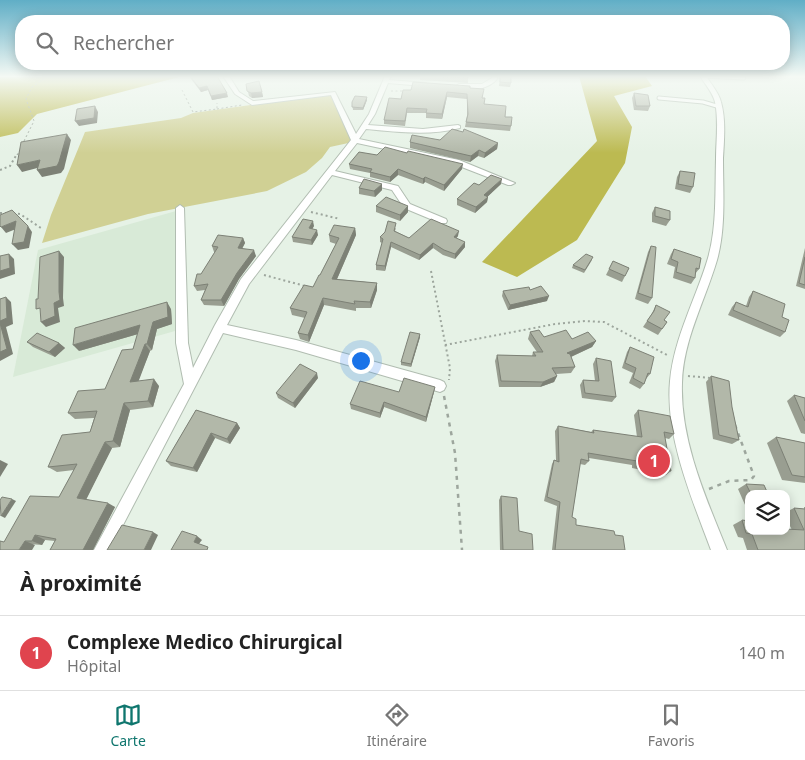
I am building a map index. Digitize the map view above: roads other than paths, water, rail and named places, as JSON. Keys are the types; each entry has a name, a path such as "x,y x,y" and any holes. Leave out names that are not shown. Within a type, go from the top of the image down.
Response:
{"street":[{"path":"250,102 263,102"},
{"path":"337,102 355,140"},
{"path":"102,550 219,328 252,272 355,140 364,127 376,102"},
{"path":"718,102 721,123 717,228 714,254 697,298 678,361 676,401 680,428 698,493 719,550"},
{"path":"364,127 413,131 447,130 458,127"},
{"path":"355,140 456,162 511,184"},
{"path":"330,172 395,188 407,206 443,221"},
{"path":"180,208 182,343 190,383"},
{"path":"219,328 305,347 445,384"}],"lane":[{"path":"700,102 720,107"}],"place":[{"name":"Complexe Medico Chirurgical","path":"654,461"}]}
